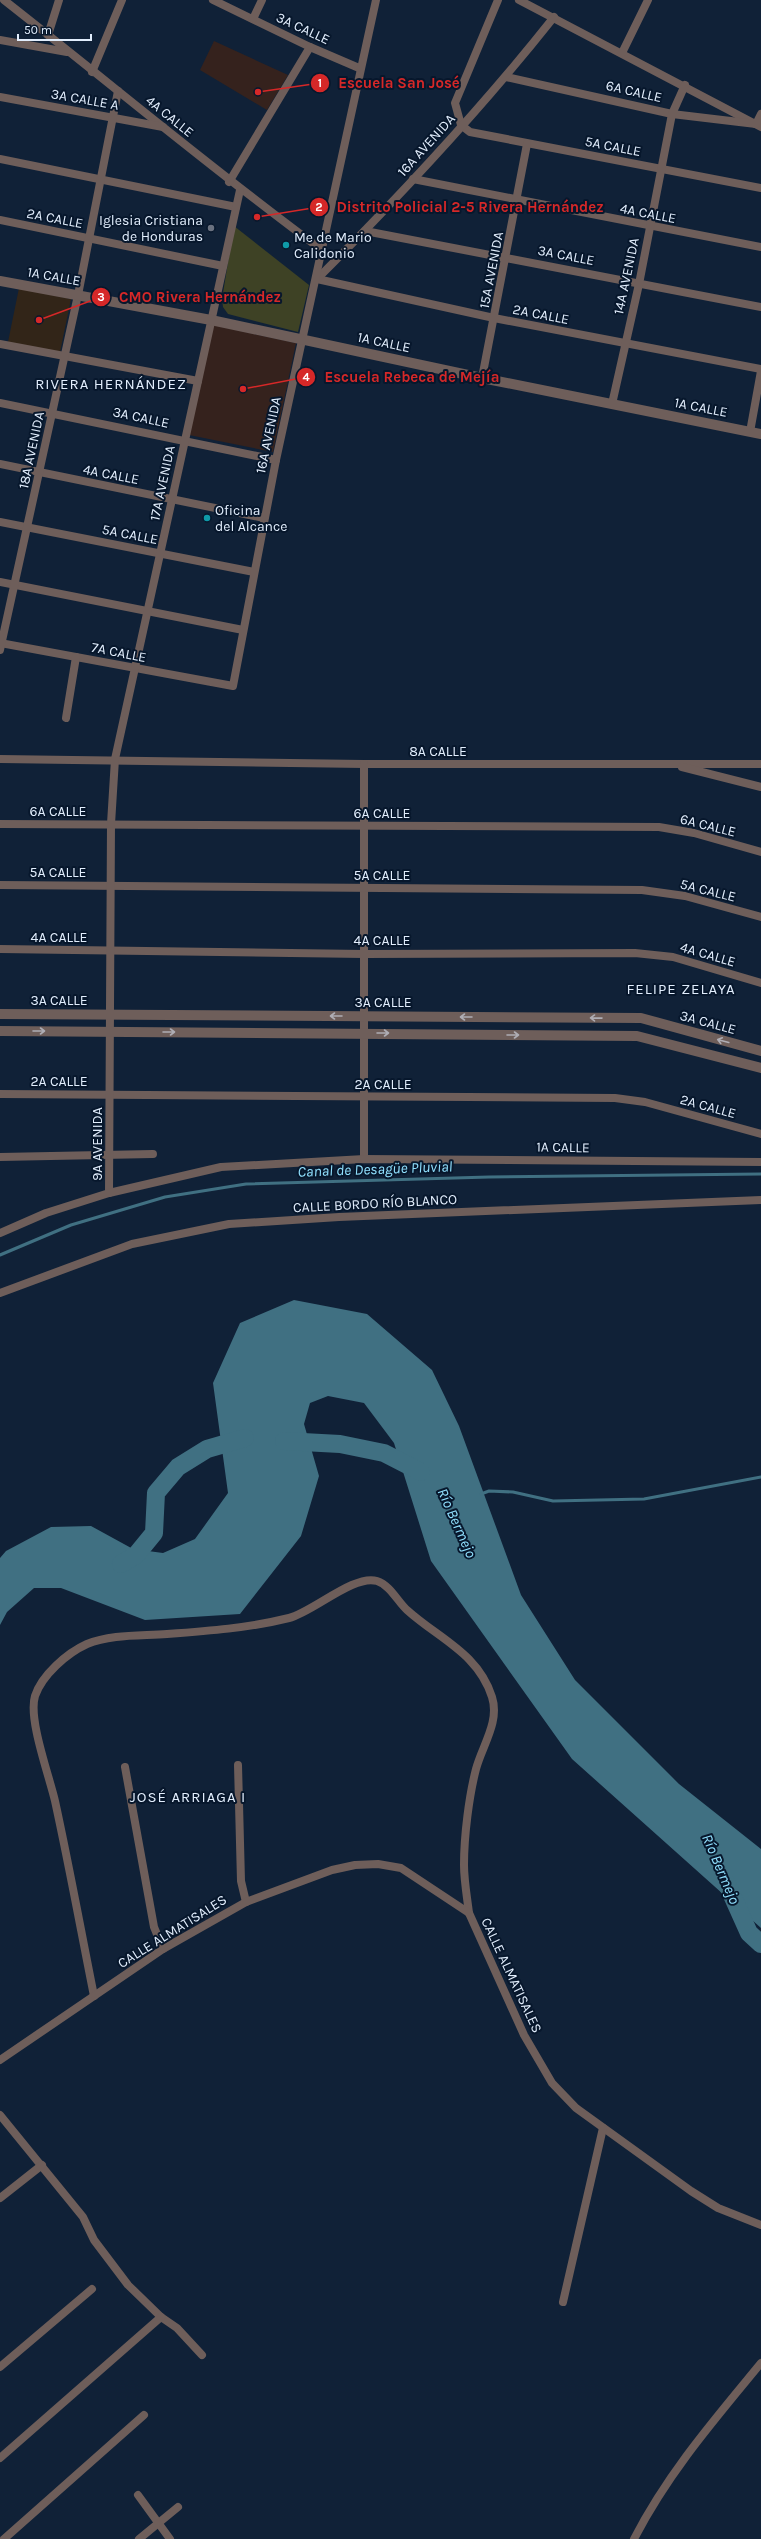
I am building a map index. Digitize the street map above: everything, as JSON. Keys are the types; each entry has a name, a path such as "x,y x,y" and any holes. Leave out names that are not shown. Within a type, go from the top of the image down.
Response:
{"street":[{"path":"0,8 3,0"},
{"name":"4A CALLE","path":"3,0 92,72 166,127 229,182 322,250"},
{"path":"48,35 59,0"},
{"path":"92,72 122,0"},
{"name":"3A CALLE","path":"213,0 310,48 359,68"},
{"path":"253,19 262,0"},
{"path":"317,279 359,68 376,0"},
{"path":"461,125 455,103 498,0"},
{"path":"519,0 759,125 761,114"},
{"path":"622,53 648,0"},
{"name":"16A AVENIDA","path":"233,686 264,518 302,339 317,279 365,231 506,77 554,17"},
{"path":"0,40 68,52"},
{"path":"229,182 310,48"},
{"name":"6A CALLE","path":"506,77 672,114 759,125"},
{"name":"14A AVENIDA","path":"612,404 639,284 672,114 684,85"},
{"name":"18A AVENIDA","path":"0,645 78,295 118,91"},
{"name":"3A CALLE A","path":"0,97 166,127"},
{"name":"5A CALLE","path":"461,125 470,132 527,144 761,188"},
{"name":"15A AVENIDA","path":"482,378 518,200 527,144"},
{"path":"0,159 236,207"},
{"name":"4A CALLE","path":"413,179 650,227 761,247"},
{"name":"17A AVENIDA","path":"115,759 240,190"},
{"name":"2A CALLE","path":"0,220 223,266"},
{"name":"3A CALLE","path":"365,231 761,307"},
{"name":"2A CALLE","path":"317,279 494,318 761,370"},
{"name":"1A CALLE","path":"0,281 211,320 482,378 761,434"},
{"path":"0,344 198,381"},
{"path":"750,432 761,370"},
{"name":"3A CALLE","path":"0,403 276,460"},
{"name":"4A CALLE","path":"0,464 264,518"},
{"name":"5A CALLE","path":"0,522 254,572"},
{"path":"0,582 148,610 243,630"},
{"name":"7A CALLE","path":"0,645 76,657 233,686"},
{"path":"66,718 76,657"},
{"name":"8A CALLE","path":"0,759 115,759 364,764 761,764"},
{"name":"9A AVENIDA","path":"109,1193 110,886 111,824 115,759"},
{"path":"364,764 364,1159"},
{"path":"671,764 761,787"},
{"name":"6A CALLE","path":"0,824 659,827 694,833 761,852"},
{"name":"5A CALLE","path":"0,885 642,890 685,896 761,917"},
{"name":"4A CALLE","path":"0,949 364,954 635,953 673,957 761,983"},
{"name":"3A CALLE","path":"0,1014 641,1018 761,1051"},
{"path":"0,1031 637,1036 761,1068"},
{"name":"2A CALLE","path":"0,1094 615,1098 645,1102 761,1134"},
{"path":"0,1157 110,1153 153,1154"},
{"name":"1A CALLE","path":"0,1233 46,1213 109,1193 222,1167 364,1159 761,1162"},
{"name":"CALLE BORDO RÍO BLANCO","path":"0,1293 132,1244 229,1224 339,1217 761,1200"},
{"path":"94,1996 55,1800 35,1724 34,1699 41,1681 68,1656 87,1644 113,1639 220,1630 270,1623 299,1615 357,1583 369,1580 378,1581 386,1587 415,1617 452,1642 480,1671 494,1699 492,1730 476,1768 469,1814 464,1865 469,1913"},
{"path":"238,1765 241,1881 246,1902"},
{"path":"125,1767 154,1927 163,1949"},
{"name":"CALLE ALMATISALES","path":"0,2060 163,1949 246,1902 332,1870 355,1865 378,1864 401,1868 469,1913 524,2035 552,2083 576,2108 718,2208 761,2225"},
{"path":"0,2115 83,2217 94,2240 128,2285 161,2317 177,2328 202,2355"},
{"path":"563,2302 603,2128"},
{"path":"0,2198 42,2165"},
{"path":"0,2367 92,2290"},
{"path":"0,2458 161,2317"},
{"path":"634,2539 654,2500 687,2454 761,2363"},
{"path":"4,2539 144,2415"},
{"path":"138,2495 170,2539"},
{"path":"139,2539 178,2507"}],"shaded area":[{"path":"214,41 288,75 267,110 200,70"},
{"path":"19,288 71,299 60,352 8,342"},
{"path":"213,325 296,343 273,452 189,435"}],"green space":[{"path":"234,226 309,285 298,332 228,314 223,307 222,299"}],"water":[{"path":"294,1300 367,1314 432,1370 459,1426 521,1595 575,1680 679,1784 761,1849 761,1928 572,1759 431,1561 394,1443 364,1403 328,1396 310,1403 304,1424 319,1476 301,1536 240,1614 145,1620 61,1588 34,1588 7,1612 0,1625 0,1558 6,1551 51,1527 91,1526 133,1549 163,1553 195,1539 228,1493 213,1383 240,1323"}],"waterway":[{"name":"Canal de Desagüe Pluvial","path":"0,1255 71,1225 165,1197 246,1184 489,1177 761,1174"},
{"name":"Río Bermejo","path":"121,1564 136,1555 154,1533 156,1493 178,1467 207,1449 245,1438"},
{"name":"Río Bermejo","path":"284,1441 340,1444 384,1453 421,1472"},
{"path":"481,1494 489,1491 513,1492 553,1501 644,1499 761,1477"},
{"name":"Río Bermejo","path":"727,1884 749,1933 761,1944"}],"place":[{"name":"Escuela San José","path":"258,92"},
{"name":"Distrito Policial 2-5 Rivera Hernández","path":"257,217"},
{"name":"Iglesia Cristiana de Honduras","path":"211,228"},
{"name":"Me de Mario Calidonio","path":"286,245"},
{"name":"CMO Rivera Hernández","path":"39,320"},
{"name":"Escuela Rebeca de Mejía","path":"243,389"},
{"name":"Oficina del Alcance","path":"207,518"}],"district":[{"name":"RIVERA HERNÁNDEZ","path":"111,384"},
{"name":"FELIPE ZELAYA","path":"681,989"},
{"name":"JOSÉ ARRIAGA I","path":"188,1797"}]}
